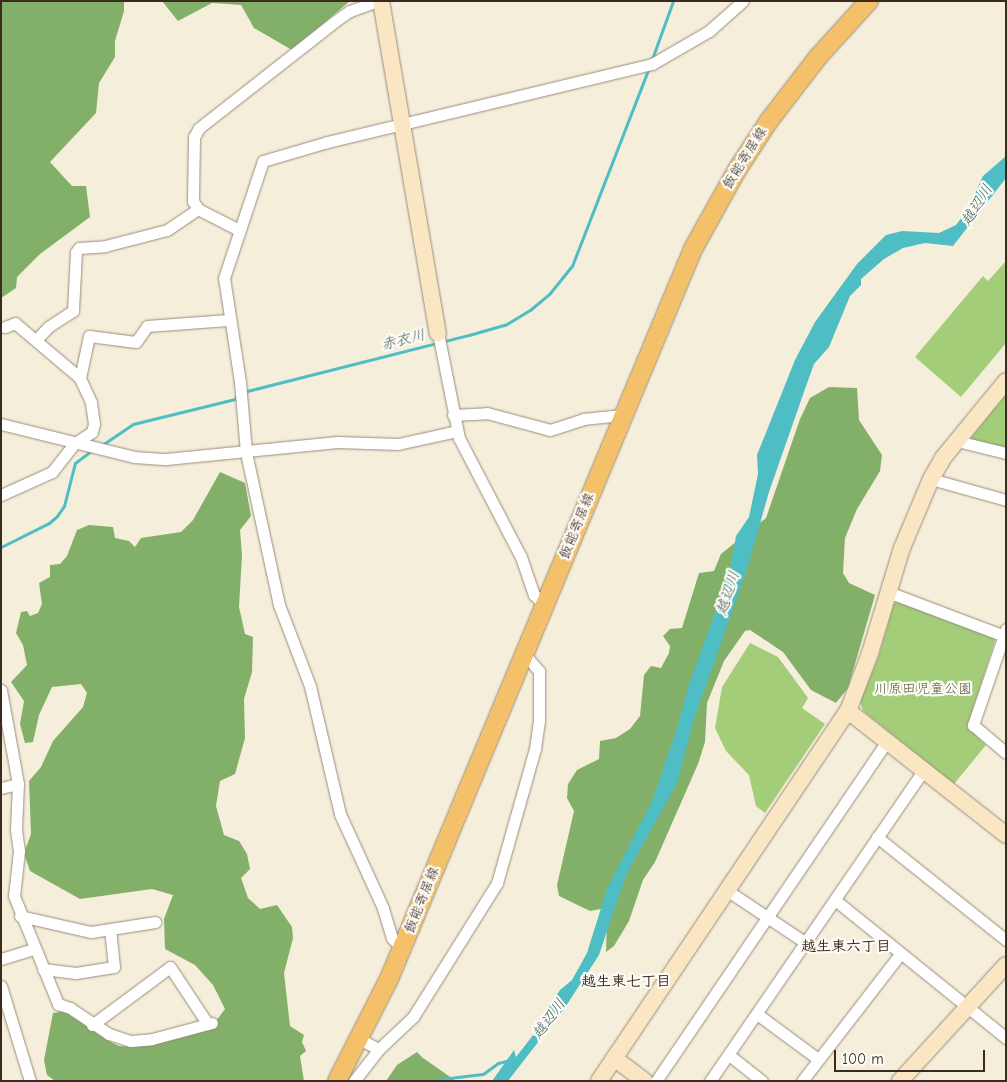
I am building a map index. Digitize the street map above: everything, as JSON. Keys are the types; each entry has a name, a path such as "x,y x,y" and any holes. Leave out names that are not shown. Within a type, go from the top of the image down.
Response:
{"main road":[{"name":"飯能寄居線","path":"337,1081 361,1040 402,948 684,268 737,170 803,76 869,1"}],"street":[{"path":"239,230 198,209 193,201 194,137 199,128 334,22 350,11 377,1"},
{"path":"380,1 457,431 520,558 534,595 544,604"},
{"path":"402,948 392,938 384,908 340,814 310,686 280,605 246,452 240,382 228,320 224,278 263,161 267,158 402,124 652,64 709,31 743,1"},
{"path":"37,339 48,327 73,311 76,252 79,248 106,246 166,230 198,209"},
{"path":"80,378 89,336 136,342 147,326 228,320"},
{"path":"1,495 52,472 75,443 92,432 94,424 91,402 80,378 37,339 15,323 5,327"},
{"path":"599,1081 848,710 870,653 888,592 916,512 931,480 957,441 1006,381"},
{"path":"453,414 487,412 550,430 584,419 622,415"},
{"path":"1,424 134,457 166,459 337,442 398,444 457,431"},
{"path":"957,441 1006,453"},
{"path":"931,480 1006,500"},
{"path":"888,592 1004,632 973,725 1006,753"},
{"path":"354,1081 379,1049 412,1017 497,883 536,748 541,696 539,671 524,654"},
{"path":"2,697 18,784 16,830 19,851 14,896 20,916 58,1004 70,1008 92,1025 131,1040 152,1038 210,1023 170,968 92,1025"},
{"path":"848,710 1006,835"},
{"path":"614,1058 645,1080 768,917 888,742"},
{"path":"710,1081 924,770"},
{"path":"1,788 18,784"},
{"path":"877,837 1006,940"},
{"path":"728,891 806,943"},
{"path":"835,900 1006,1038"},
{"path":"20,916 91,932 156,922"},
{"path":"43,969 76,973 114,966 110,930"},
{"path":"1,960 34,948"},
{"path":"802,1081 900,954"},
{"path":"908,1078 967,1007 1006,965"},
{"path":"1,986 4,1006 30,1081"},
{"path":"757,1014 818,1059"},
{"path":"361,1040 379,1049"},
{"path":"729,1055 762,1081"}],"green space":[{"path":"1,1 124,1 124,11 115,41 115,57 99,83 96,113 50,162 72,186 86,186 90,217 40,254 17,277 16,288 1,298"},
{"path":"162,1 350,1 292,50 254,28 241,5 212,3 178,21"},
{"path":"1006,261 1006,343 961,397 915,357 983,276 988,281"},
{"path":"829,387 857,388 859,420 882,455 880,471 857,509 845,538 843,573 849,583 875,595 848,688 836,703 811,690 783,652 750,630 745,631 724,661 707,703 705,742 698,764 655,862 643,880 629,921 614,946 606,952 607,922 601,909 590,911 559,896 557,885 574,811 567,798 568,784 577,770 599,759 600,741 616,738 630,729 640,716 644,675 651,666 661,668 669,653 670,646 663,636 670,629 682,628 699,573 714,571 721,554 766,518 800,419 810,398"},
{"path":"1006,394 1006,448 970,439"},
{"path":"220,472 245,483 251,516 240,530 242,555 239,607 245,634 253,637 252,672 244,699 245,738 235,774 220,781 216,806 224,835 239,841 247,854 250,869 241,878 248,898 260,909 277,905 292,927 293,938 284,973 290,1026 304,1035 302,1042 306,1051 300,1056 304,1081 55,1081 47,1075 44,1060 53,1013 66,1011 105,1039 119,1046 135,1047 210,1029 225,1009 213,985 195,965 165,949 164,919 173,895 152,889 80,899 30,871 24,853 31,834 29,781 41,767 53,741 83,707 87,693 81,684 52,687 39,715 33,742 25,743 20,724 24,701 11,682 27,665 23,645 16,633 21,612 27,611 30,616 38,613 42,604 39,583 50,577 50,565 60,564 67,556 77,530 89,525 113,527 115,538 129,541 135,547 141,538 181,532 193,520"},
{"name":"川原田児童公園","path":"899,602 993,636 995,641 967,727 986,745 954,784 863,711 860,702 879,655 894,603"},
{"path":"750,643 778,657 808,698 802,708 825,724 765,813 756,806 749,775 726,751 715,728 722,687"},
{"path":"417,1052 456,1081 386,1081 397,1065"}],"water":[{"name":"越辺川","path":"1006,156 1006,178 953,246 925,243 903,248 884,259 861,279 861,285 850,296 829,347 814,364 805,389 769,492 747,569 694,719 677,783 626,875 599,955 566,1006 508,1081 492,1081 514,1050 516,1057 541,1025 543,1016 560,990 572,980 587,953 607,889 652,801 677,729 689,684 729,575 736,536 749,517 758,474 757,455 795,360 815,322 857,264 886,235 902,231 939,233 956,225 968,209 983,176"}],"waterway":[{"name":"赤衣川","path":"652,59 673,1"},
{"name":"赤衣川","path":"243,392 505,325 530,310 550,293 572,266 649,67"},
{"name":"赤衣川","path":"102,445 133,424 235,399 237,395"},
{"name":"赤衣川","path":"1,547 49,523 57,516 64,506 75,463 92,450"},
{"path":"425,1081 483,1074 498,1063 510,1060"}],"district":[{"name":"越生東六丁目","path":"846,947"},
{"name":"越生東七丁目","path":"626,982"}]}
